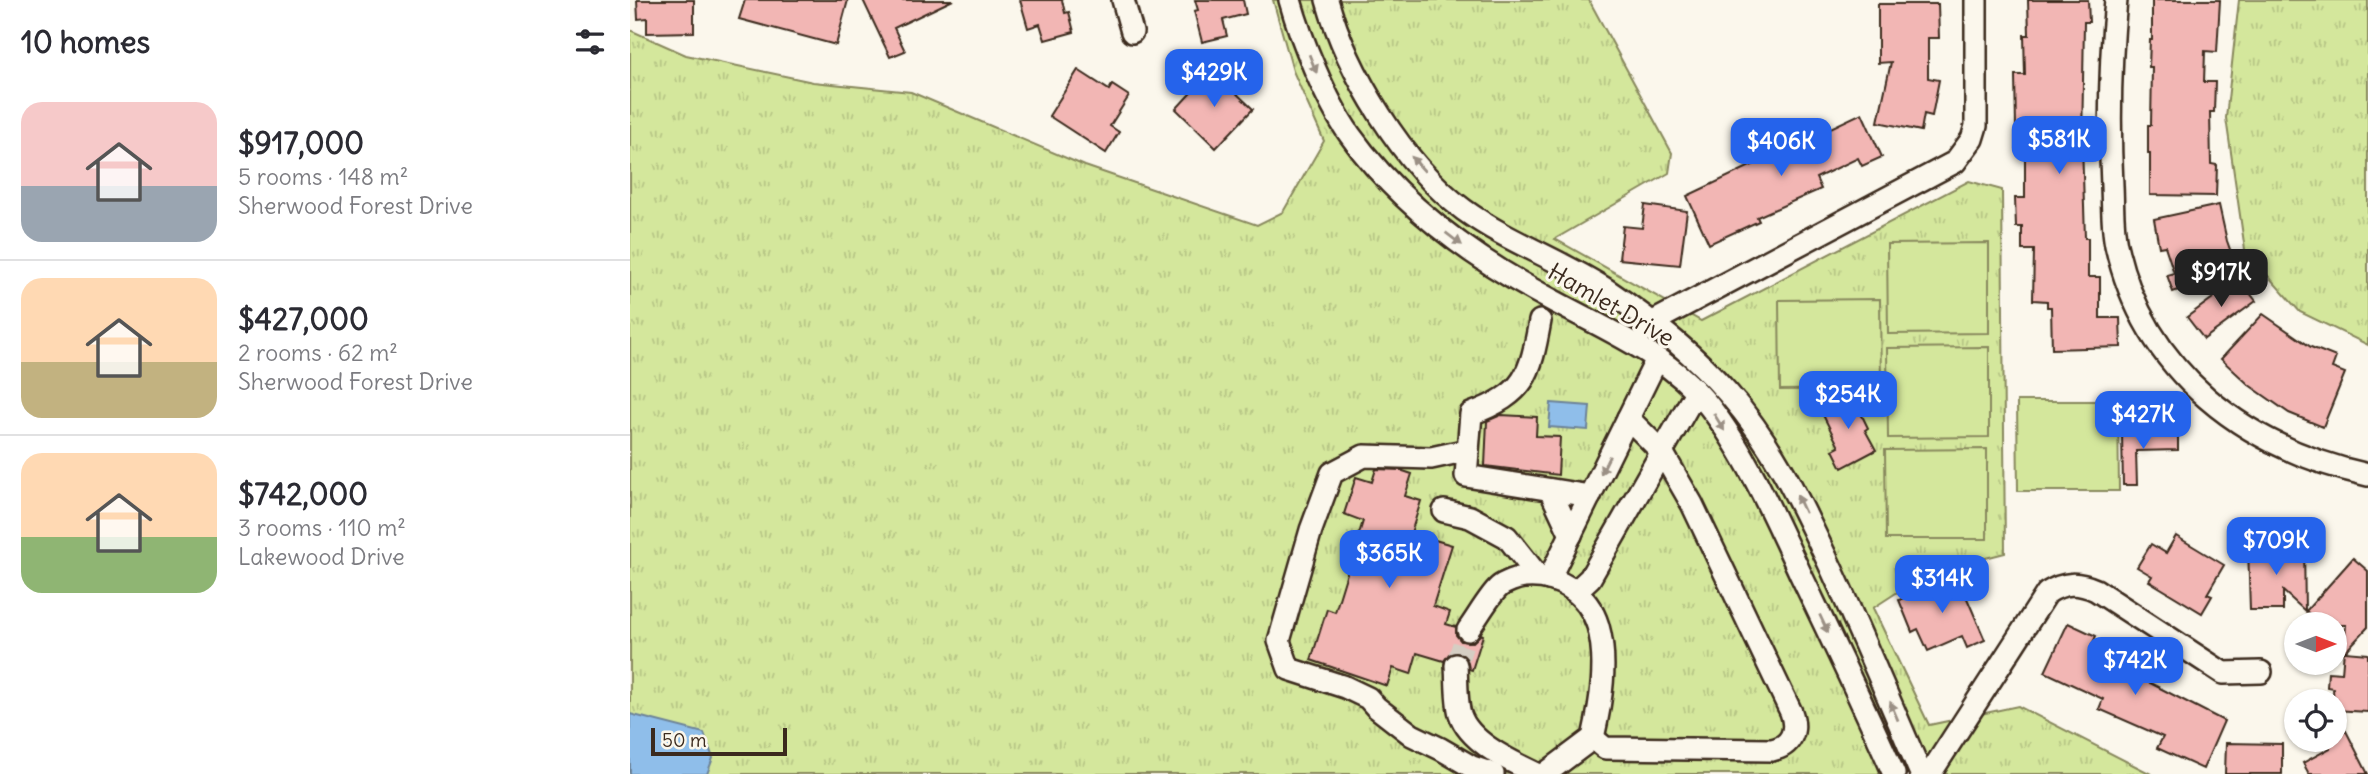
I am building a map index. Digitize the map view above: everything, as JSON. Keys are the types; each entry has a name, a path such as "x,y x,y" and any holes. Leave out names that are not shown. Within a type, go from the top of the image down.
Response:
{"street":[{"path":"1123,0 1132,32"},
{"name":"Hamlet Drive","path":"1290,0 1316,72 1349,134 1397,190 1451,237 1535,291 1635,344 1657,359 1679,375 1709,406 1739,453 1773,516 1894,774"},
{"name":"Hamlet Drive","path":"1327,0 1348,59 1378,113 1417,165 1462,209 1513,241 1606,289 1651,323 1689,353 1726,391 1760,433 1790,481 1921,774"},
{"path":"1635,344 1651,323 1955,162 1972,139 1976,126 1976,0"},
{"path":"2116,0 2111,88 2114,234 2128,284 2138,308 2157,343 2181,374 2231,418 2256,434 2296,453 2368,475"},
{"path":"1535,291 1540,321 1531,368 1522,384 1506,397 1471,414 1466,477 1590,496"},
{"path":"1540,321 1564,307"},
{"path":"1544,577 1571,535 1657,359"},
{"path":"1576,591 1590,578 1696,392"},
{"path":"1593,738 1605,748 1772,751 1787,744 1795,729 1791,712 1698,516 1662,452 1628,418"},
{"path":"1468,450 1431,458 1364,456 1332,473 1300,565 1279,641 1289,669 1345,687 1368,698 1412,735 1472,767 1493,774"},
{"path":"1550,489 1571,535"},
{"path":"1444,511 1470,517 1507,537 1544,577"},
{"path":"1468,631 1500,586 1518,578 1544,577 1558,581 1576,591 1590,606 1602,649 1600,706 1593,738 1545,774"},
{"path":"1930,774 2047,593 2058,586 2084,584 2096,590 2223,673 2261,672"},
{"path":"1456,665 1460,716 1478,740 1503,758 1537,774"}],"green space":[{"path":"1273,0 1589,0 1672,153 1669,173 1555,239 1701,321 1969,181 2002,190 2005,553 1927,573 1873,608 1929,725 2018,706 2151,774 630,774 630,30 686,55 813,82 911,92 1085,166 1257,225 1283,212 1324,141 1293,71"},
{"path":"2239,0 2368,0 2368,345 2300,312 2245,250 2226,118"},
{"path":"1989,243 1989,333 1888,334 1887,244"},
{"path":"1880,299 1881,389 1780,390 1779,300"},
{"path":"1989,347 1989,437 1888,438 1887,348"},
{"path":"2017,401 2118,401 2119,491 2018,491"},
{"path":"1987,449 1987,539 1886,539 1885,450"}],"water":[{"path":"1551,403 1590,406 1588,430 1549,427"},
{"path":"630,714 704,733 713,758 707,774 630,774"}],"building":[{"path":"637,0 694,0 694,32 647,33 647,18 638,19"},
{"path":"745,0 848,0 836,45 739,19"},
{"path":"863,0 953,0 894,28 905,51 890,57"},
{"path":"1020,0 1062,0 1065,13 1069,12 1074,32 1045,40 1040,24 1028,28"},
{"path":"1195,0 1243,0 1246,14 1223,20 1227,36 1202,42 1194,11 1198,10"},
{"path":"2028,0 2088,0 2089,22 2084,22 2082,143 2088,277 2100,277 2100,318 2120,318 2121,347 2052,349 2051,307 2047,307 2047,301 2033,300 2034,250 2022,250 2022,227 2016,227 2015,198 2025,198 2025,156 2029,156 2028,127 2016,127 2015,75 2025,75 2024,35 2029,35"},
{"path":"2152,0 2220,0 2217,52 2205,51 2204,82 2215,82 2214,112 2210,112 2211,164 2217,165 2216,196 2150,195 2148,125 2151,125 2152,67 2149,67"},
{"path":"1878,4 1938,4 1939,38 1928,38 1928,78 1939,80 1932,116 1924,114 1921,131 1878,122 1891,62 1878,63"},
{"path":"1078,70 1109,90 1112,85 1129,96 1110,126 1119,132 1106,153 1049,116"},
{"path":"1212,70 1253,109 1216,148 1176,109"},
{"path":"1862,113 1882,157 1862,166 1858,158 1816,178 1821,189 1757,217 1759,221 1709,244 1687,196"},
{"path":"1645,205 1687,211 1680,265 1619,259 1623,226 1642,228"},
{"path":"2219,205 2237,269 2173,292 2167,275 2174,273 2165,246 2159,247 2154,219"},
{"path":"2239,279 2256,301 2204,339 2187,317"},
{"path":"2263,314 2311,347 2336,357 2332,368 2345,373 2323,427 2289,413 2249,385 2221,359"},
{"path":"1852,395 1876,450 1842,468 1833,450 1839,447 1821,411"},
{"path":"1501,415 1537,417 1536,436 1560,437 1558,475 1485,466 1487,421"},
{"path":"2178,433 2178,450 2136,451 2137,485 2123,485 2122,434"},
{"path":"1376,469 1400,470 1412,474 1405,496 1421,501 1411,533 1452,545 1433,606 1450,612 1446,624 1456,627 1456,635 1461,641 1473,642 1483,635 1472,670 1469,669 1467,658 1461,653 1449,654 1444,661 1417,653 1411,674 1393,668 1387,686 1311,660 1327,609 1335,612 1363,521 1344,514 1356,477 1372,482"},
{"path":"2176,536 2224,565 2207,594 2212,596 2202,613 2149,581 2152,576 2137,567 2151,544 2166,553"},
{"path":"2304,546 2305,611 2283,591 2283,610 2250,610 2248,547"},
{"path":"2353,558 2368,571 2368,627 2347,650 2347,612 2306,611"},
{"path":"1957,575 1985,640 1967,648 1962,636 1928,651 1918,629 1912,632 1899,600"},
{"path":"2068,623 2096,636 2092,645 2113,655 2112,658 2153,676 2150,683 2224,721 2203,769 2157,748 2163,737 2099,709 2103,699 2045,672"},
{"path":"2347,652 2368,654 2368,712 2347,711 2347,689 2327,687 2328,676 2347,676"},
{"path":"2347,733 2368,774 2309,774 2303,763 2323,752 2347,752"},
{"path":"2226,743 2282,744 2282,774 2225,774"}],"tunnel":[{"path":"1456,665 1468,630"}]}
